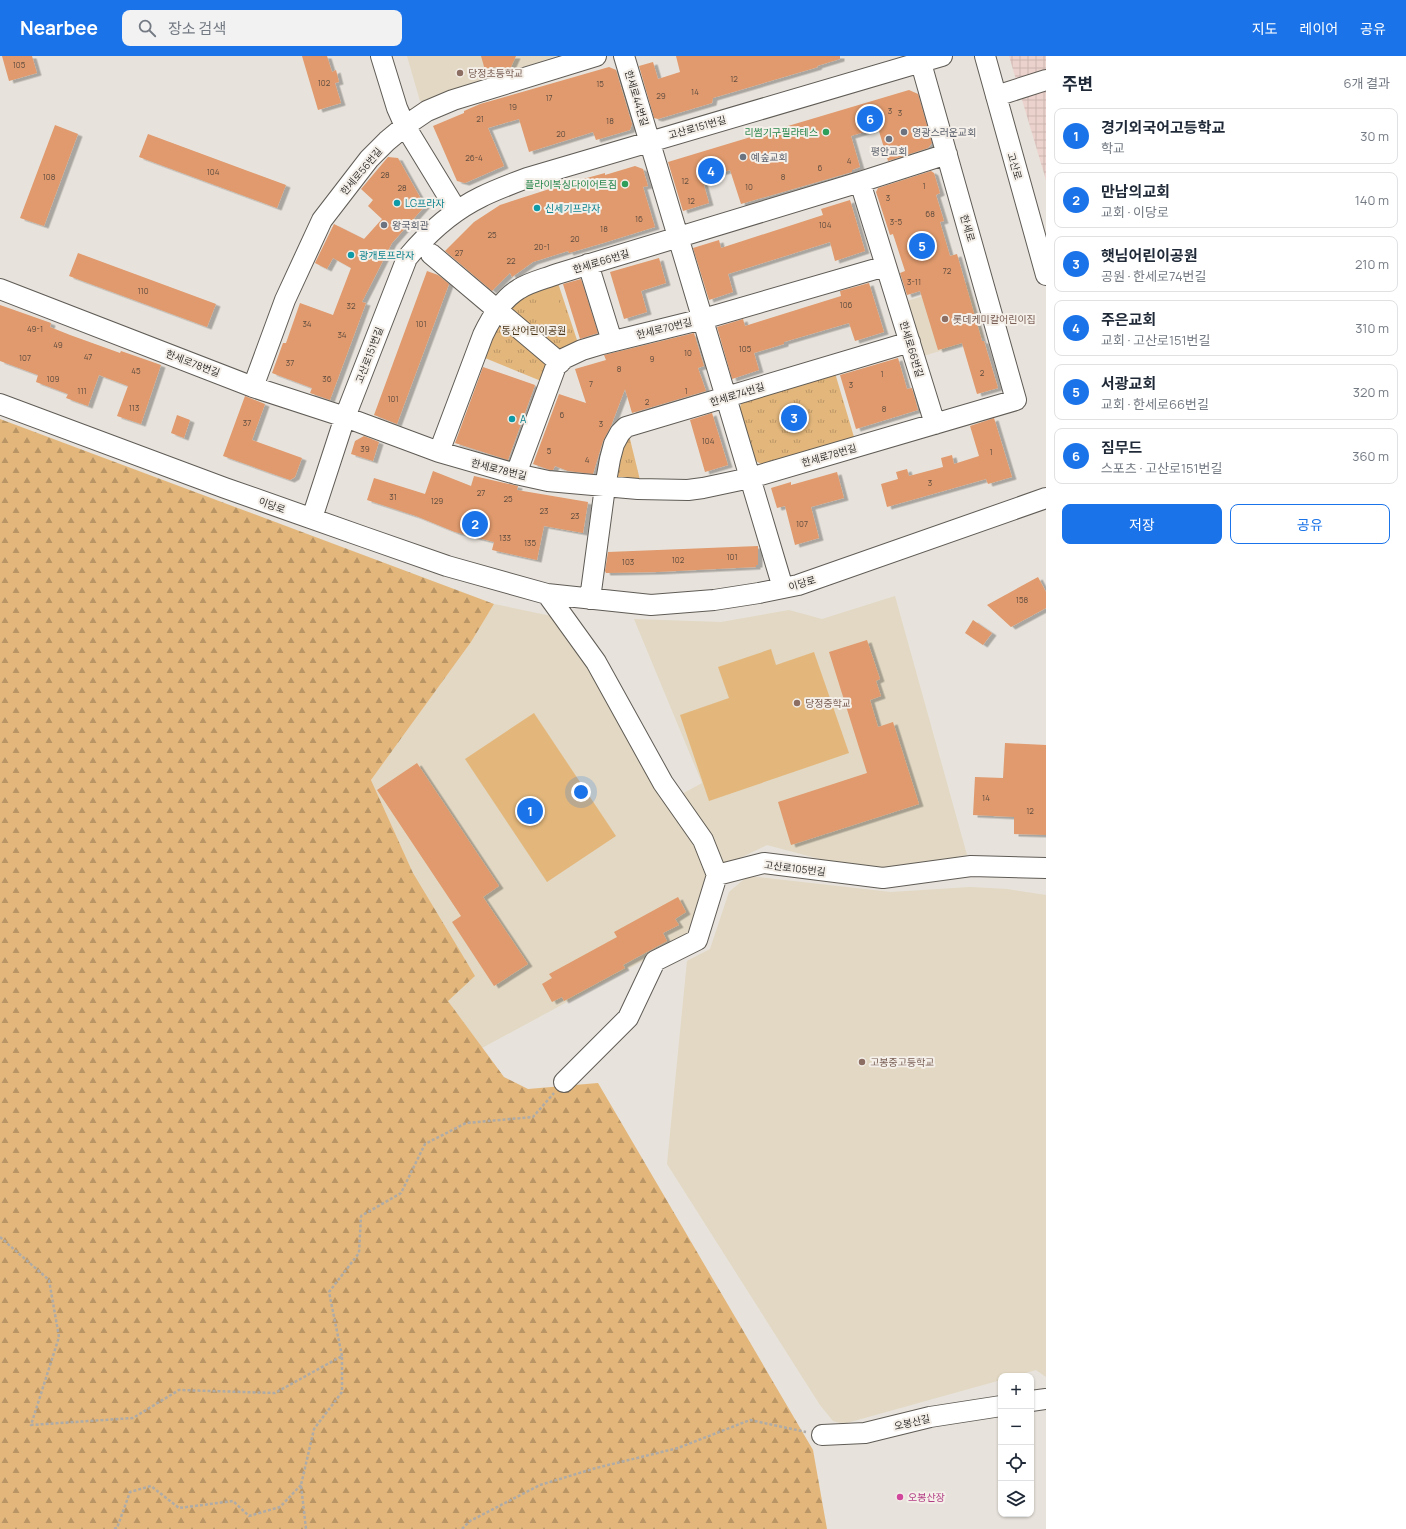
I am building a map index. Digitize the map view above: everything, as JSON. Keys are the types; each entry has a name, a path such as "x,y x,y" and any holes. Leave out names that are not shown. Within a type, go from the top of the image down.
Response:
{"street":[{"path":"381,56 397,108 405,126 458,211"},
{"name":"한세로56번길","path":"253,386 285,300 322,220 369,159 387,141 427,111 453,100 596,56"},
{"name":"한세로44번길","path":"624,56 783,588"},
{"name":"고산로151번길","path":"312,518 345,417 407,258 418,244 458,211 480,197 526,178 920,59 942,56"},
{"name":"고산로","path":"985,56 1046,275"},
{"name":"한세로","path":"920,59 1016,400"},
{"path":"996,96 1046,80"},
{"name":"한세로66번길","path":"439,452 483,335 491,320 506,300 520,288 588,264 860,182 947,154"},
{"name":"한세로66번길","path":"860,182 935,424"},
{"path":"431,254 560,363"},
{"path":"588,264 612,342"},
{"name":"한세로70번길","path":"516,474 556,366 565,358 582,350 703,319 886,266"},
{"name":"한세로78번길","path":"0,289 253,386 345,417 439,452 516,474 548,481 605,487 688,490 750,478 1016,400"},
{"name":"한세로74번길","path":"590,599 605,487 614,444 620,433 626,427 910,342"},
{"name":"이당로","path":"0,404 232,490 448,566 547,594 651,605 714,600 798,585 1046,498"},
{"path":"547,594 596,662 663,783 703,840 717,875 697,940 655,961 628,1018 564,1082"},
{"name":"고산로105번길","path":"717,875 764,862 883,878 971,866 1046,868"},
{"path":"1034,1401 1046,1399"},
{"name":"오봉산길","path":"822,1435 865,1433 930,1418 998,1407"}],"path":[{"path":"306,1529 301,1485 314,1429 342,1392 342,1356 329,1292 359,1254 361,1216 401,1193 425,1144 466,1124 533,1117 564,1082"},
{"path":"0,1237 49,1280 59,1337 31,1425 133,1418 178,1390 275,1393 342,1356"},
{"path":"462,1529 470,1521 540,1485 596,1468 678,1448 750,1420 822,1435"},
{"path":"114,1529 117,1528 130,1492 152,1486 179,1508 233,1501 249,1516 280,1507 301,1485"}],"shaded area":[{"name":"당정초등학교","path":"407,56 556,56 460,90 426,104 420,101"},
{"path":"1009,56 1046,56 1046,180"},
{"name":"롯데케미칼어린이집","path":"968,282 984,338 923,356 907,301"},
{"name":"당정중학교","path":"895,596 967,855 899,868 850,867 767,845 721,867 680,795 702,783 634,619 721,622 789,610 822,619"},
{"path":"494,604 556,617 694,842 709,881 689,936 482,1048 448,1001 413,873 371,780 471,642"},
{"name":"고봉중고등학교","path":"748,876 891,892 970,887 1007,889 1046,895 1046,1377 1036,1370 1026,1373 998,1373 998,1381 843,1424 833,1421 820,1405 667,1164 687,961 710,949 729,892"}],"green space":[{"name":"동산어린이공원","path":"557,280 579,346 546,383 480,356 506,306"},
{"path":"554,285 565,323 545,330 534,291"},
{"path":"835,373 854,437 763,465 752,459 738,412 742,402"},
{"path":"0,419 494,604 471,642 371,780 413,873 475,976 448,1001 504,1077 528,1089 598,1083 813,1450 827,1529 0,1529"},
{"path":"629,435 640,480 610,476"},
{"path":"771,649 776,665 814,652 849,753 709,801 680,715 729,698 718,667"},
{"path":"534,713 616,836 547,882 465,759"}],"building":[{"path":"2,56 32,56 37,73 9,81"},
{"path":"302,56 327,56 332,72 336,70 339,82 335,83 341,103 318,110"},
{"path":"481,56 516,56 510,69 503,71 495,67 485,70"},
{"path":"676,56 840,56 840,59 713,98 712,103 658,119 654,118 639,66 653,62 658,79 680,72"},
{"path":"609,67 616,70 632,124 630,130 596,140 593,132 529,152 519,119 488,128 504,166 465,183 457,181 433,126 464,113 464,111 480,104"},
{"path":"909,90 918,94 932,143 928,148 888,161 878,128 851,136 860,167 852,170 852,172 741,204 730,170 702,178 709,203 683,211 668,162"},
{"path":"55,125 78,134 44,226 20,218"},
{"path":"148,134 286,185 277,208 139,157"},
{"path":"388,157 398,158 425,206 392,243 362,302 366,303 330,400 310,393 312,388 272,373 283,343 286,343 300,303 333,315 351,268 333,258 327,269 315,263 334,224 364,239 382,219 368,206 373,200 361,189"},
{"path":"635,166 643,169 648,186 643,187 655,227 569,253 568,251 533,262 512,277 510,273 492,291 445,251 474,222 500,205 565,184 605,173 605,175"},
{"path":"931,171 934,173 940,193 936,195 944,221 940,222 950,256 957,254 982,341 984,341 998,388 977,394 962,343 938,350 920,291 907,295 900,273 905,271 893,234 890,235 876,192 878,188"},
{"path":"850,200 865,251 835,261 830,242 728,274 733,292 709,300 693,248 719,240 721,248 823,215 821,209"},
{"path":"78,253 216,304 207,327 69,276"},
{"path":"659,258 666,283 641,291 647,312 624,319 610,272"},
{"path":"427,271 438,275 449,284 397,424 374,415"},
{"path":"581,279 598,333 580,339 563,284"},
{"path":"869,283 884,332 855,341 849,323 784,342 784,344 754,353 759,370 732,379 717,327 743,319 745,326 841,296 840,291"},
{"path":"0,305 51,323 50,327 70,335 120,353 121,351 161,365 141,424 117,416 128,386 99,375 88,406 66,398 68,394 36,382 38,375 0,361"},
{"path":"694,333 704,366 698,368 706,391 632,413 625,389 611,426 603,441 593,474 568,471 555,466 553,470 550,470 533,464 559,394 586,403 575,369 606,360 604,355"},
{"path":"898,358 907,389 912,388 918,410 856,429 840,375"},
{"path":"483,367 535,385 508,460 455,443"},
{"path":"245,396 265,404 252,440 302,458 295,477 290,480 223,456"},
{"path":"712,413 728,465 705,472 690,420"},
{"path":"177,415 190,420 184,438 171,433"},
{"path":"994,418 1012,477 988,484 986,479 887,507 881,484 898,479 896,472 907,469 909,476 943,467 941,458 952,455 954,464 979,456 970,426"},
{"path":"364,436 379,442 373,461 351,454 355,441"},
{"path":"433,471 471,486 474,476 518,486 517,490 588,502 583,533 544,526 537,560 492,550 494,542 455,532 416,516 367,500 374,478 425,494"},
{"path":"837,472 844,498 811,507 819,538 795,545 785,506 777,508 771,488 791,482 791,485"},
{"path":"758,546 758,565 756,565 756,567 657,572 606,573 605,571 608,552"},
{"path":"1038,577 1046,592 1046,608 1011,627 987,605"},
{"path":"973,620 992,633 983,645 965,633"},
{"path":"867,640 880,679 876,681 881,696 870,700 878,727 893,722 919,804 791,845 778,802 867,773 829,652"},
{"path":"1005,743 1046,745 1046,835 1014,834 1014,817 973,815 975,777 1003,778"},
{"path":"417,763 499,886 483,897 528,964 494,986 452,922 461,916 377,790"},
{"path":"678,897 686,912 675,919 679,925 663,933 667,941 623,965 625,968 564,1001 562,997 552,1002 542,984 552,978 549,974 617,937 614,932"}],"place":[{"name":"당정초등학교","path":"460,73"},
{"name":"짐무드","path":"870,119"},
{"name":"리썸기구필라테스","path":"826,132"},
{"name":"영광스러운교회","path":"904,132"},
{"name":"평안교회","path":"889,139"},
{"name":"예숲교회","path":"743,157"},
{"name":"주은교회","path":"711,171"},
{"name":"플라이복싱다이어트짐","path":"625,184"},
{"name":"LG프라자","path":"397,203"},
{"name":"신세기프라자","path":"537,208"},
{"name":"왕국회관","path":"384,225"},
{"name":"서광교회","path":"922,246"},
{"name":"광개토프라자","path":"351,255"},
{"name":"롯데케미칼어린이집","path":"945,319"},
{"name":"햇님어린이공원","path":"794,418"},
{"name":"A","path":"512,419"},
{"name":"만남의교회","path":"475,524"},
{"name":"당정중학교","path":"797,703"},
{"name":"경기외국어고등학교","path":"530,811"},
{"name":"고봉중고등학교","path":"862,1062"},
{"name":"오봉산장","path":"900,1497"}]}
